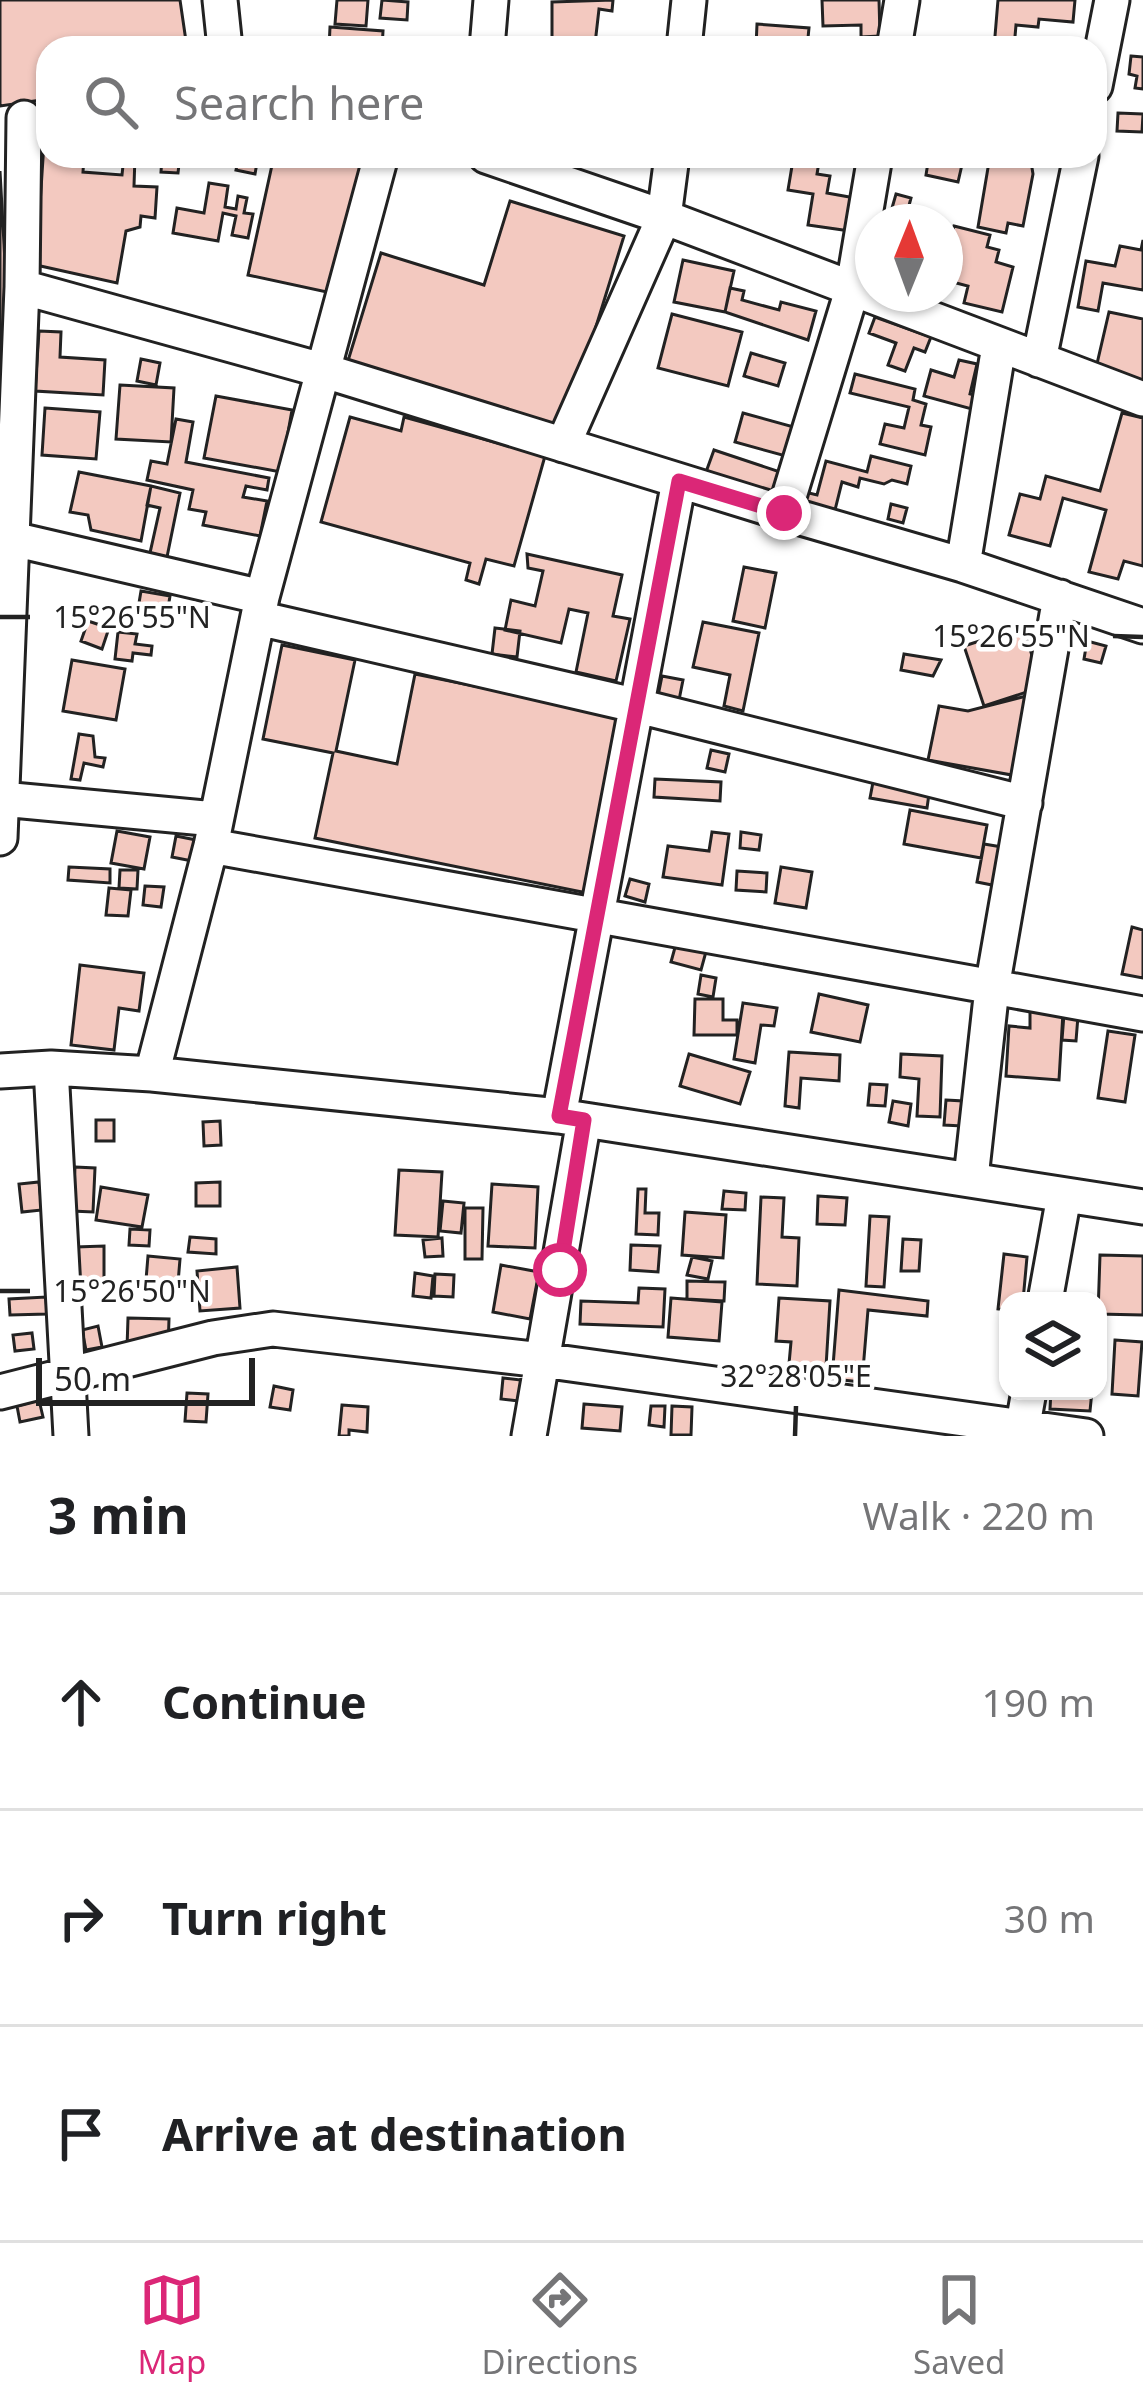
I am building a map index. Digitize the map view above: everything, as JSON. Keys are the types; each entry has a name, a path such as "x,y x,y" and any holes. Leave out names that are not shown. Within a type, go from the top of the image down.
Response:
{"street":[{"path":"220,0 224,36"},
{"path":"488,36 491,0"},
{"path":"685,36 689,0"},
{"path":"896,36 902,0"},
{"path":"1105,36 1112,0"},
{"path":"0,838 6,574 13,539 8,386 22,286 24,118"},
{"path":"152,1074 213,832 260,607 378,168"},
{"path":"521,168 853,286 1143,399"},
{"path":"563,446 664,217 670,168"},
{"path":"784,513 853,286 873,168"},
{"path":"1040,360 1079,168"},
{"path":"22,286 325,371 963,565 1143,626"},
{"path":"963,565 999,346"},
{"path":"529,1436 596,916 679,481"},
{"path":"13,539 634,705 1025,803"},
{"path":"971,1178 992,988 1060,597"},
{"path":"2,799 213,832 596,916 1143,1014"},
{"path":"51,1068 71,1436"},
{"path":"0,1071 51,1068 152,1074 572,1118 1143,1207"},
{"path":"1047,1292 1064,1196"},
{"path":"0,1392 213,1338 273,1329 542,1360 1022,1432 1086,1436"},
{"path":"1022,1432 1027,1400"}],"building":[{"path":"0,0 180,0 185,36 36,36 36,101 0,106"},
{"path":"337,0 368,0 366,26 335,24"},
{"path":"382,0 408,2 407,20 380,18"},
{"path":"613,0 612,11 599,9 596,36 552,36 552,2"},
{"path":"822,0 879,0 880,36 861,36 861,25 823,26"},
{"path":"998,0 1075,0 1073,22 1039,19 1038,27 1016,25 1015,36 995,36"},
{"path":"757,24 809,28 808,36 756,36"},
{"path":"330,27 383,31 383,36 330,36"},
{"path":"1131,56 1143,57 1143,89 1135,88 1137,76 1129,74"},
{"path":"1118,113 1143,114 1142,132 1117,131"},
{"path":"42,168 122,175 123,168 135,168 134,186 157,187 155,218 141,216 140,227 126,231 117,283 36,265"},
{"path":"271,168 363,168 336,294 248,275"},
{"path":"792,168 818,168 817,174 830,176 827,193 855,198 850,231 808,225 813,194 788,190"},
{"path":"927,168 961,168 958,182 926,175"},
{"path":"988,168 1032,168 1023,226 1008,223 1006,233 978,227"},
{"path":"0,171 11,373 0,373"},
{"path":"209,183 228,186 225,207 236,209 238,196 247,198 244,213 253,214 248,238 232,235 236,216 223,213 218,241 173,233 177,208 204,213"},
{"path":"896,194 911,198 909,204 893,204"},
{"path":"510,201 624,236 564,430 347,364 381,253 484,285"},
{"path":"963,228 990,235 987,247 999,250 996,262 1013,267 1002,312 964,303 968,286 963,285"},
{"path":"1143,240 1143,290 1103,283 1098,311 1078,307 1086,261 1115,266 1120,246 1141,250"},
{"path":"683,260 734,271 725,312 674,302"},
{"path":"730,288 744,291 742,300 779,310 781,302 816,311 808,340 725,312"},
{"path":"1109,312 1143,319 1143,396 1096,368"},
{"path":"672,314 742,332 728,386 658,368"},
{"path":"875,317 931,337 925,352 914,348 905,371 888,365 896,343 869,333"},
{"path":"39,331 61,332 60,357 105,360 103,395 35,391"},
{"path":"751,353 785,363 778,386 744,376"},
{"path":"141,359 160,363 156,385 137,381"},
{"path":"959,360 977,364 970,394 982,397 979,411 924,396 931,370 954,377"},
{"path":"855,374 915,389 913,400 926,404 921,425 931,427 925,455 880,444 885,424 904,428 909,407 850,393"},
{"path":"120,385 174,388 171,442 116,439"},
{"path":"216,396 292,410 281,472 204,458"},
{"path":"45,408 100,412 96,459 42,455"},
{"path":"743,413 801,429 793,458 735,442"},
{"path":"1122,413 1143,418 1143,566 1124,561 1118,579 1089,572 1106,510 1063,498 1050,546 1009,535 1020,494 1040,499 1046,476 1100,491"},
{"path":"350,417 401,431 404,417 545,456 514,566 486,559 479,584 466,580 470,563 321,522"},
{"path":"176,419 193,422 186,462 269,478 267,490 246,486 243,497 267,501 260,536 203,525 206,512 189,509 193,490 147,480 151,461 167,464"},
{"path":"714,450 786,474 778,496 706,472"},
{"path":"871,456 911,466 907,484 860,478 858,487 842,482 832,522 800,513 805,492 817,495 826,461 867,472"},
{"path":"79,472 151,486 141,541 91,530 88,515 70,512"},
{"path":"151,486 180,493 167,557 150,553 160,508 147,505"},
{"path":"891,504 907,508 903,523 888,519"},
{"path":"527,554 622,575 613,616 630,619 616,681 576,672 588,613 569,609 561,643 505,630 511,600 535,606 543,571 528,568"},
{"path":"744,567 776,573 765,628 733,621"},
{"path":"141,591 170,596 167,614 138,609"},
{"path":"88,621 109,628 102,649 81,641"},
{"path":"703,622 759,633 743,711 724,706 730,675 693,667"},
{"path":"1023,627 1042,687 984,706 964,646"},
{"path":"495,628 520,631 517,657 492,654"},
{"path":"118,632 137,634 135,644 152,646 151,655 133,653 132,661 115,659"},
{"path":"1087,641 1106,646 1101,663 1084,659"},
{"path":"282,645 355,660 336,751 397,764 415,674 623,716 587,893 315,838 333,753 263,739"},
{"path":"904,654 941,660 933,676 901,670"},
{"path":"72,660 125,669 116,720 63,711"},
{"path":"662,676 683,680 679,700 658,696"},
{"path":"1038,693 1023,777 928,760 939,706 968,711"},
{"path":"79,734 93,736 95,757 105,758 103,767 84,763 80,780 71,779"},
{"path":"711,750 729,754 725,772 707,768"},
{"path":"874,777 930,787 927,808 870,798"},
{"path":"655,779 721,782 720,801 654,797"},
{"path":"910,810 987,825 981,858 904,844"},
{"path":"117,831 150,837 144,869 111,863"},
{"path":"712,832 729,834 722,885 663,877 668,846 709,851"},
{"path":"741,832 761,835 759,850 740,848"},
{"path":"176,836 196,840 192,861 172,857"},
{"path":"984,844 1014,849 1007,888 977,882"},
{"path":"69,867 110,869 110,883 68,880"},
{"path":"781,867 812,872 806,908 775,903"},
{"path":"120,870 138,870 137,889 119,888"},
{"path":"737,871 767,873 766,892 736,890"},
{"path":"630,879 649,884 645,902 625,896"},
{"path":"145,886 164,887 161,907 143,905"},
{"path":"109,888 131,890 128,916 106,915"},
{"path":"1132,927 1143,930 1143,978 1122,974"},
{"path":"677,940 707,948 701,970 671,962"},
{"path":"80,965 144,973 139,1011 119,1008 114,1050 71,1045"},
{"path":"701,975 716,978 713,997 698,994"},
{"path":"819,994 868,1005 860,1042 811,1032"},
{"path":"695,999 723,999 723,1020 737,1020 737,1035 694,1035"},
{"path":"743,1003 777,1008 774,1026 761,1025 755,1063 734,1059"},
{"path":"1030,1010 1063,1012 1059,1080 1006,1076 1009,1026 1030,1028"},
{"path":"1064,1014 1078,1016 1076,1041 1062,1040"},
{"path":"1108,1031 1135,1035 1125,1102 1098,1098"},
{"path":"789,1052 840,1055 839,1081 801,1078 799,1108 785,1106"},
{"path":"689,1054 750,1072 740,1104 680,1086"},
{"path":"901,1054 942,1056 940,1117 917,1116 919,1079 900,1077"},
{"path":"870,1084 887,1085 885,1106 868,1105"},
{"path":"946,1100 963,1101 962,1126 944,1125"},
{"path":"893,1101 911,1104 908,1126 889,1122"},
{"path":"96,1120 114,1120 114,1141 96,1141"},
{"path":"220,1121 221,1145 204,1146 203,1122"},
{"path":"75,1167 95,1168 93,1212 72,1211"},
{"path":"399,1170 442,1172 438,1237 395,1235"},
{"path":"39,1182 42,1210 22,1212 19,1184"},
{"path":"220,1182 220,1206 196,1206 196,1183"},
{"path":"492,1184 538,1187 535,1248 488,1246"},
{"path":"101,1187 148,1195 142,1227 96,1220"},
{"path":"638,1189 646,1189 645,1213 659,1213 658,1235 636,1234"},
{"path":"724,1191 746,1193 745,1210 722,1209"},
{"path":"818,1196 847,1198 845,1225 817,1224"},
{"path":"761,1197 784,1198 782,1237 799,1238 797,1286 757,1284"},
{"path":"443,1201 464,1203 461,1233 440,1231"},
{"path":"465,1208 483,1208 482,1259 465,1259"},
{"path":"685,1212 726,1215 723,1258 682,1255"},
{"path":"870,1216 889,1217 884,1287 866,1286"},
{"path":"130,1229 150,1230 149,1246 129,1245"},
{"path":"190,1237 216,1239 216,1254 188,1252"},
{"path":"442,1238 443,1256 425,1257 423,1240"},
{"path":"903,1239 921,1240 919,1271 901,1271"},
{"path":"631,1245 660,1246 658,1272 630,1270"},
{"path":"104,1246 104,1280 76,1280 76,1247"},
{"path":"1004,1254 1027,1257 1024,1292 1000,1292"},
{"path":"1100,1255 1143,1256 1143,1315 1107,1314 1107,1292 1099,1292"},
{"path":"148,1256 180,1259 178,1283 146,1280"},
{"path":"692,1257 712,1261 708,1279 687,1275"},
{"path":"501,1265 539,1272 530,1319 493,1312"},
{"path":"237,1267 240,1308 200,1311 197,1271"},
{"path":"415,1273 433,1276 431,1298 413,1296"},
{"path":"435,1274 454,1275 453,1297 434,1296"},
{"path":"687,1281 725,1282 724,1301 687,1299"},
{"path":"639,1288 665,1289 663,1327 580,1324 581,1301 638,1303"},
{"path":"839,1290 928,1301 927,1316 868,1310 862,1382 832,1379"},
{"path":"46,1297 47,1314 10,1315 9,1299"},
{"path":"671,1298 722,1302 719,1341 668,1337"},
{"path":"779,1298 830,1301 826,1367 789,1364 791,1342 776,1341"},
{"path":"128,1318 169,1319 168,1349 127,1348"},
{"path":"98,1326 102,1347 86,1350 82,1330"},
{"path":"32,1333 34,1349 15,1351 13,1335"},
{"path":"1115,1340 1142,1342 1138,1396 1112,1394"},
{"path":"503,1378 521,1380 519,1401 501,1399"},
{"path":"274,1386 293,1390 290,1410 270,1407"},
{"path":"187,1393 208,1394 206,1422 185,1421"},
{"path":"39,1400 43,1417 20,1422 17,1406"},
{"path":"1050,1400 1091,1400 1090,1411 1050,1409"},
{"path":"584,1404 622,1407 620,1431 582,1428"},
{"path":"342,1405 368,1407 367,1432 349,1430 349,1436 339,1436"},
{"path":"651,1406 665,1406 664,1427 649,1425"},
{"path":"672,1406 692,1407 691,1435 671,1435"}],"route":[{"path":"560,1270 584,1120 559,1116 679,481 784,513"}]}
